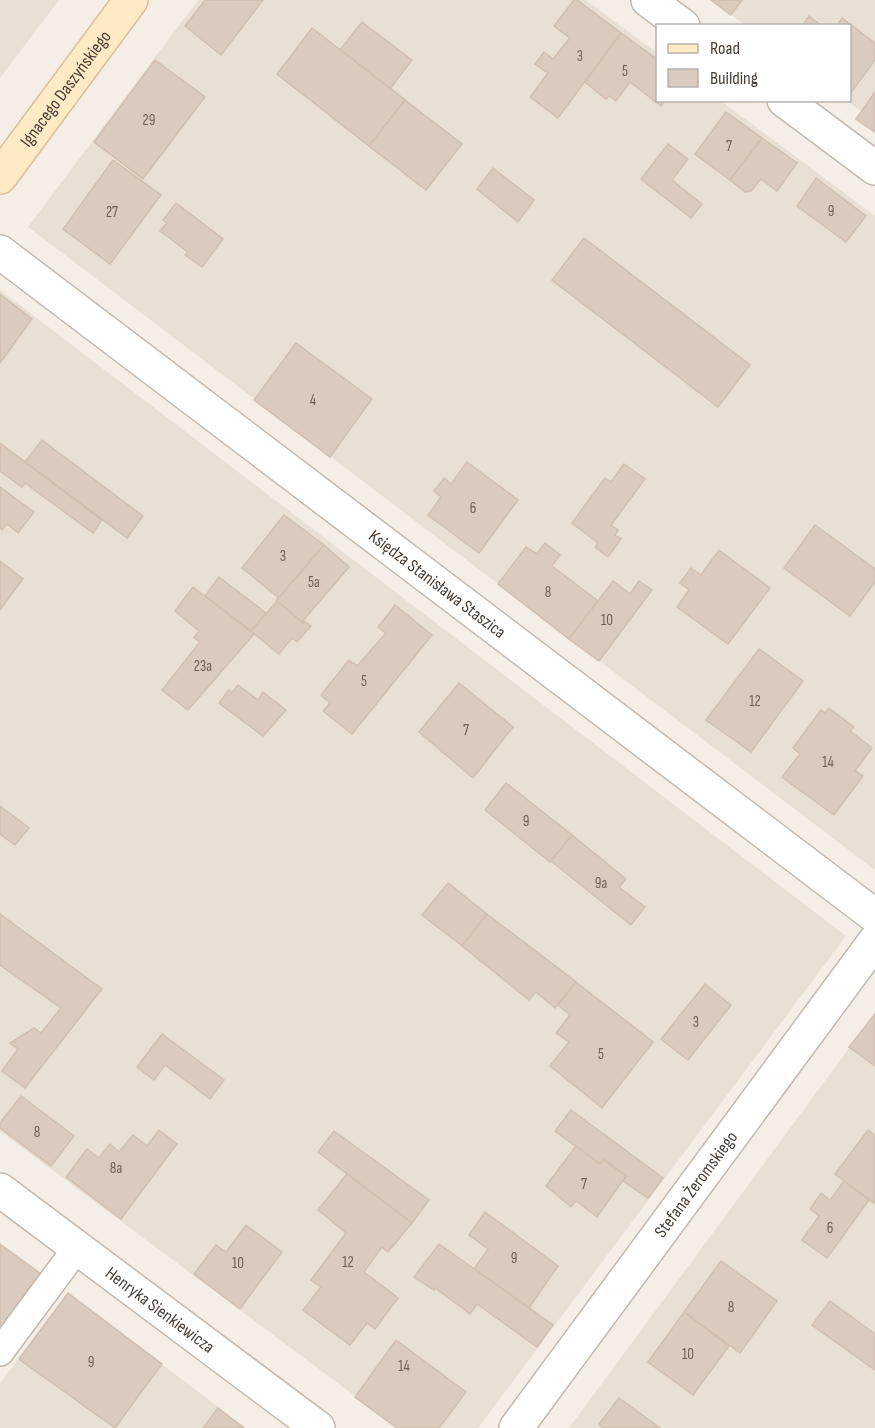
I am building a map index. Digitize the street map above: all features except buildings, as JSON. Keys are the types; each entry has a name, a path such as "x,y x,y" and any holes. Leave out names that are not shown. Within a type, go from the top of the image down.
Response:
{"street":[{"name":"Ignacego Daszyńskiego","path":"0,177 131,0"},
{"path":"648,0 680,24"},
{"path":"787,102 875,168"},
{"name":"Księdza Stanisława Staszica","path":"0,252 875,916"},
{"name":"Stefana Żeromskiego","path":"516,1428 875,941"},
{"name":"Henryka Sienkiewicza","path":"0,1190 318,1428"}],"lane":[{"path":"0,1352 77,1248"}],"shaded area":[{"path":"0,0 59,0 0,78"},
{"path":"198,0 586,0 656,52 656,102 722,102 875,216 875,870 28,227"},
{"path":"711,0 875,0 875,121 848,102 851,102 851,24 744,24"},
{"path":"0,290 846,936 478,1428 398,1428 0,1131"},
{"path":"875,1013 875,1428 569,1428"},
{"path":"68,1293 246,1428 0,1428 0,1383"}]}
